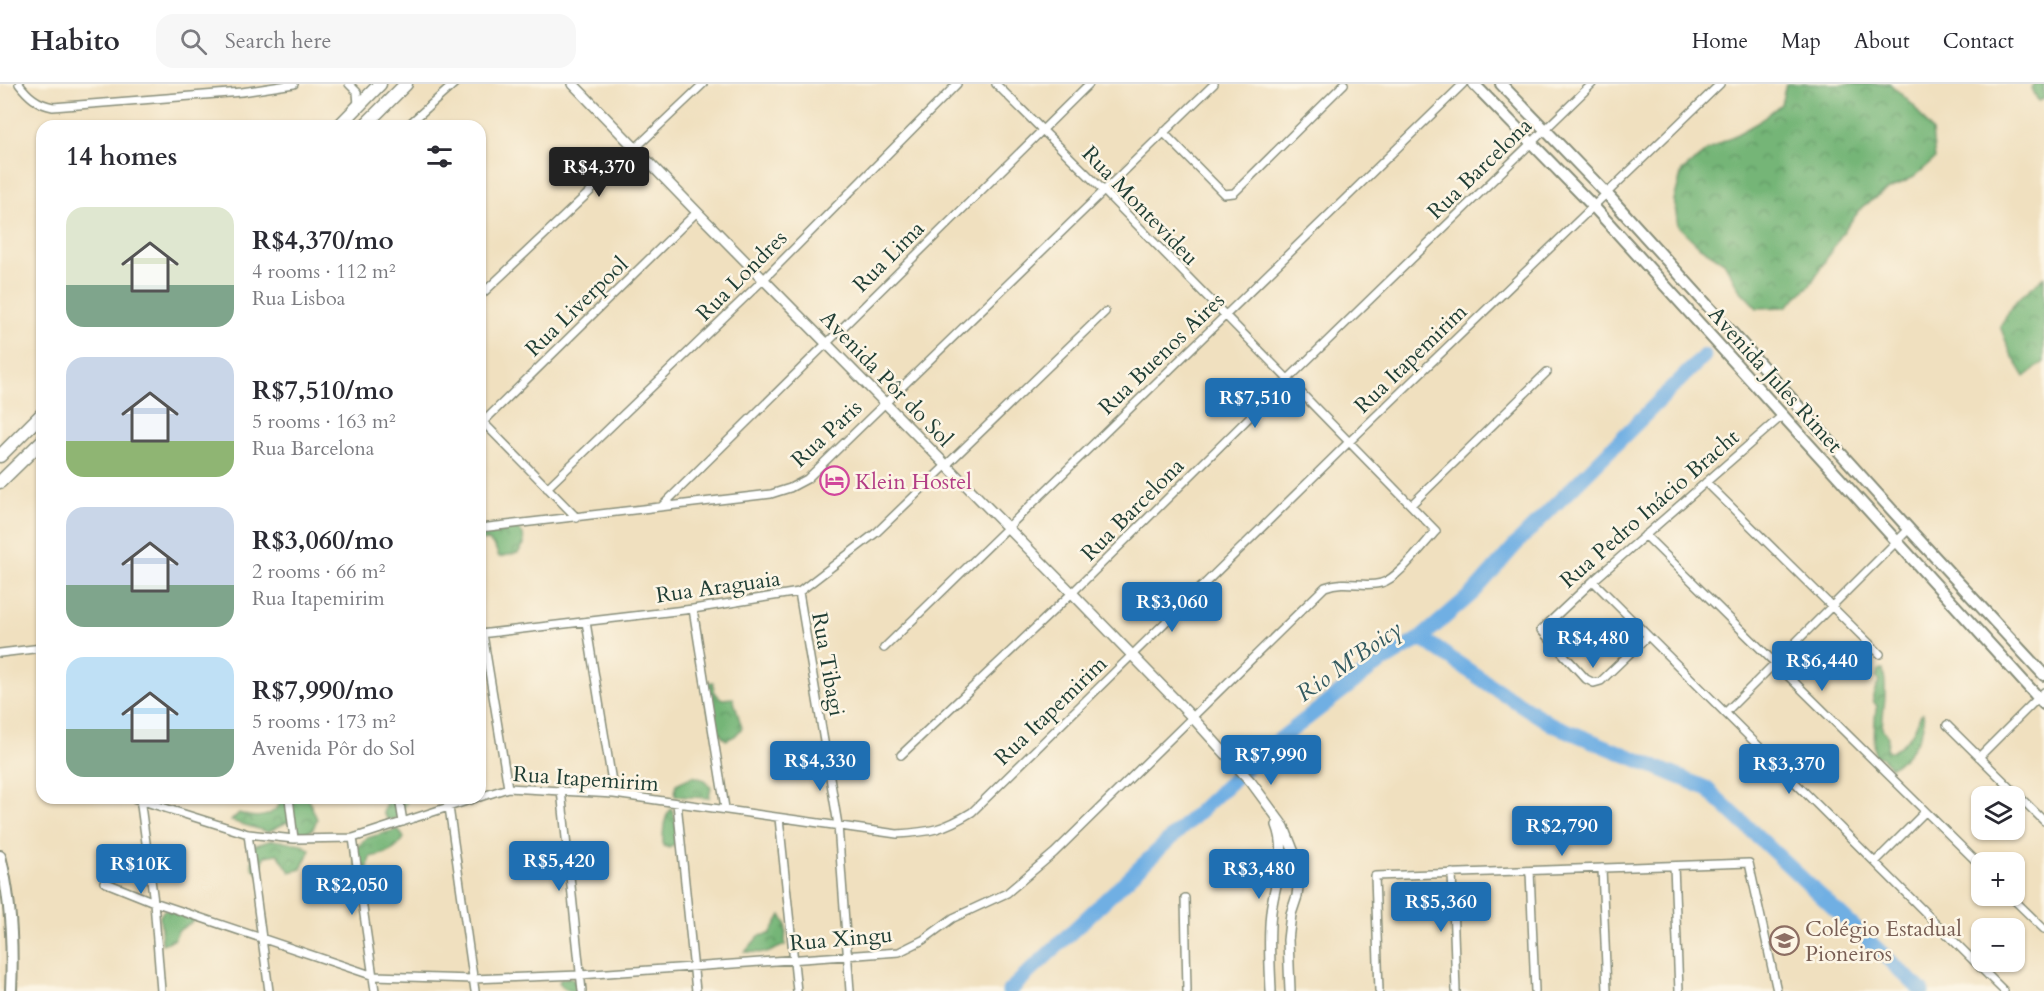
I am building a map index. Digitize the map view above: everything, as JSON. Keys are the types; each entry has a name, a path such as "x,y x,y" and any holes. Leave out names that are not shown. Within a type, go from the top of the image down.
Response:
{"main road":[{"path":"345,120 380,84"},
{"path":"370,120 406,84"},
{"name":"Avenida Jules Rimet","path":"1474,84 1593,206 1896,542 2042,698"},
{"name":"Avenida Jules Rimet","path":"1501,84 1606,193 2044,675"},
{"path":"0,456 36,420"},
{"path":"0,482 36,447"},
{"path":"0,856 8,906 13,964 11,991"}],"street":[{"path":"18,84 40,105 53,107 242,92 294,84"},
{"path":"26,84 27,95"},
{"path":"234,84 242,92"},
{"path":"349,84 357,92 358,107"},
{"path":"413,120 454,84"},
{"name":"Avenida Pôr do Sol","path":"573,84 1072,593 1192,717 1251,783 1284,827 1300,868 1288,940 1290,991"},
{"path":"486,290 703,84"},
{"name":"Rua Londres","path":"547,488 763,280 957,84"},
{"name":"Rua Montevideu","path":"996,84 1104,191 1436,531"},
{"name":"Rua Lima","path":"662,506 1089,84"},
{"name":"Rua Paris","path":"486,527 771,494 807,479 1214,84"},
{"path":"1163,132 1224,194 1234,193 1344,84"},
{"name":"Rua Buenos Aires","path":"884,648 1463,84"},
{"name":"Rua Barcelona","path":"901,755 1072,593 1287,380 1592,84"},
{"name":"Rua Itapemirim","path":"486,795 508,788 614,794 897,834 925,832 951,825 972,812 1349,442 1720,84"},
{"name":"Rua Liverpool","path":"486,417 697,213"},
{"name":"Rua Araguaia","path":"486,633 693,609 799,592 877,532 1105,312"},
{"path":"1411,505 1547,372"},
{"name":"Rua Pedro Inácio Bracht","path":"1648,636 1601,681 1594,683 1586,679 1540,630 1783,415"},
{"path":"486,427 576,518"},
{"path":"1706,482 1880,654"},
{"path":"1725,713 1909,529"},
{"name":"Rua Xingu","path":"104,882 154,902 374,976 473,979 580,975 887,954 910,948 953,918 1007,893 1054,853 1324,587 1338,582 1380,584 1391,580 1436,531"},
{"path":"1645,535 1971,856"},
{"path":"1593,581 2004,991"},
{"name":"Rua Tibagi","path":"799,592 838,825 850,991"},
{"path":"693,609 725,808"},
{"path":"586,622 614,794"},
{"path":"0,653 36,649"},
{"path":"486,663 508,788"},
{"path":"1979,757 2042,698"},
{"path":"1947,724 2044,821"},
{"path":"561,790 582,991"},
{"path":"677,803 696,991"},
{"path":"139,804 154,902 161,991"},
{"name":"Rua Itapemirim","path":"154,804 248,834 294,839 353,838 458,804"},
{"path":"290,804 294,839"},
{"path":"400,804 404,822"},
{"name":"Avenida Pôr do Sol","path":"1269,806 1281,834 1282,848 1280,872 1271,910 1271,991"},
{"path":"449,807 475,991"},
{"path":"1875,862 1925,812"},
{"path":"779,818 797,991"},
{"path":"248,834 269,991"},
{"path":"353,838 375,991"},
{"path":"1379,991 1375,876 1749,863 1777,991"},
{"path":"1674,866 1679,991"},
{"path":"1280,872 1290,867 1300,868"},
{"path":"1602,868 1607,991"},
{"path":"1530,871 1535,991"},
{"path":"1452,873 1456,991"},
{"path":"1185,898 1186,991"},
{"path":"2020,906 2044,929"},
{"path":"1271,910 1291,914"}],"green space":[{"path":"1786,84 1890,84 1913,105 1932,131 1935,159 1914,177 1889,189 1863,206 1845,229 1810,285 1786,307 1757,308 1739,289 1724,262 1700,247 1678,226 1674,200 1682,171 1708,150 1757,123 1781,104"},
{"path":"2035,84 2044,84 2044,99 2038,101 2032,88"},
{"path":"2044,277 2044,362 2025,377 2011,354 2000,326 2016,301"},
{"path":"515,525 523,534 524,544 518,553 499,557 495,547 486,540 486,527"},
{"path":"1883,670 1885,692 1882,729 1888,736 1887,750 1892,752 1907,740 1923,713 1922,729 1915,744 1904,758 1891,767 1881,757 1875,756 1877,706 1873,696 1879,680 1876,677 1879,671"},
{"path":"713,682 714,692 722,699 733,698 742,728 735,736 726,740 713,721 705,698 704,683"},
{"path":"693,776 704,780 711,788 709,798 675,796 676,784"},
{"path":"311,804 317,819 313,829 304,834 287,822 268,832 231,821 239,813 265,816 279,805"},
{"path":"386,804 406,804 399,817 389,821 383,813"},
{"path":"671,808 676,821 676,831 674,845 669,848 663,846 663,836 665,821"},
{"path":"398,829 404,838 394,849 370,857 363,889 353,851 367,838"},
{"path":"272,840 302,844 310,850 301,869 290,872 278,854 264,856 260,875 252,867 253,846"},
{"path":"164,910 174,911 195,920 178,931 174,940 162,944 160,916"},
{"path":"781,915 786,924 785,945 767,953 745,952 759,936 770,934"},
{"path":"570,977 576,982 579,991 568,990 559,982 561,979"}],"waterway":[{"name":"Rio M'Boicy","path":"1009,991 1257,757 1372,668 1421,638 1474,592 1519,541 1704,356"},
{"path":"1421,638 1551,724 1706,788 1922,991"}],"place":[{"name":"Klein Hostel","path":"834,481"},
{"name":"Colégio Estadual Pioneiros","path":"1784,941"}]}
